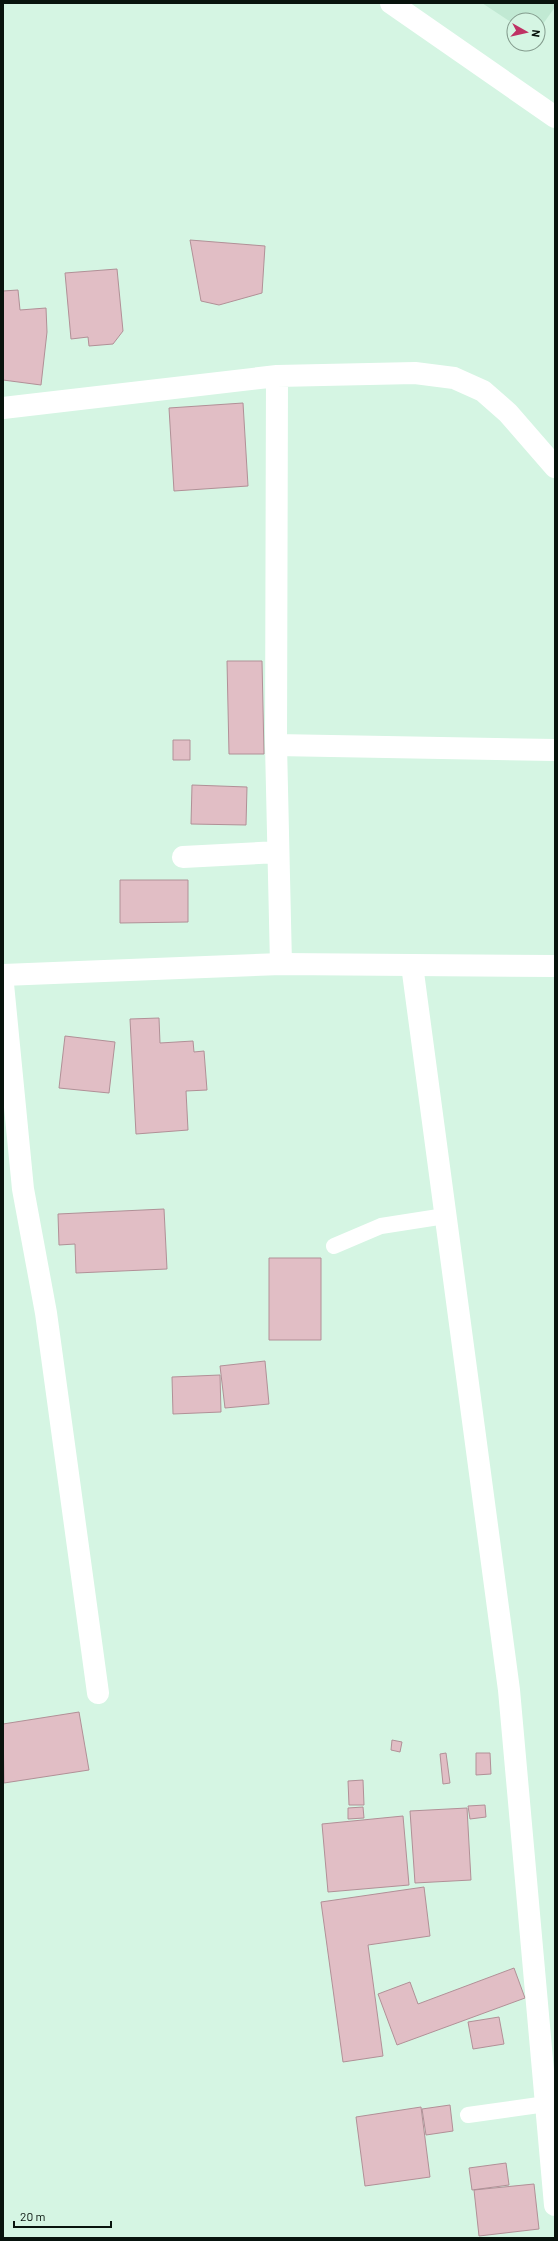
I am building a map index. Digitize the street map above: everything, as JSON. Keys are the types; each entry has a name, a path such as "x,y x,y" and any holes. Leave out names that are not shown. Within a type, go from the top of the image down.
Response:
{"street":[{"path":"391,3 552,109"},
{"path":"3,408 277,376 415,373 454,378 483,391 508,413 555,467"},
{"path":"277,376 276,745 281,964"},
{"path":"276,745 555,750"},
{"path":"183,857 278,852"},
{"path":"3,975 281,964 555,966"},
{"path":"412,965 509,1690 555,2205"},
{"path":"3,984 23,1189 46,1313 98,1693"}],"lane":[{"path":"334,1246 381,1226 445,1216"},
{"path":"468,2115 546,2104"}],"shaded area":[{"path":"482,3 555,3 555,7 546,20 546,12 506,12 506,19"}],"building":[{"path":"190,240 265,246 262,293 219,305 201,301"},
{"path":"117,269 123,331 113,344 89,346 88,337 71,339 65,273"},
{"path":"18,290 20,310 46,308 47,332 41,385 3,380 3,291"},
{"path":"243,403 248,486 174,491 169,408"},
{"path":"227,661 262,661 264,754 229,754"},
{"path":"173,740 190,740 190,760 173,760"},
{"path":"192,785 247,787 246,825 191,824"},
{"path":"120,880 188,880 188,922 120,923"},
{"path":"159,1018 160,1043 193,1041 194,1052 204,1051 207,1090 186,1091 188,1130 136,1134 130,1019"},
{"path":"65,1036 115,1042 109,1093 59,1088"},
{"path":"164,1209 167,1269 76,1273 75,1244 59,1245 58,1214"},
{"path":"269,1258 321,1258 321,1340 269,1340"},
{"path":"265,1361 269,1404 225,1408 220,1366"},
{"path":"220,1375 221,1412 173,1414 172,1377"},
{"path":"79,1712 89,1770 4,1783 3,1724"},
{"path":"392,1740 402,1742 400,1752 391,1750"},
{"path":"446,1753 450,1783 443,1784 440,1754"},
{"path":"476,1753 490,1753 491,1774 476,1775"},
{"path":"363,1780 364,1805 349,1805 348,1781"},
{"path":"485,1805 486,1817 470,1819 468,1806"},
{"path":"363,1807 364,1818 348,1819 348,1808"},
{"path":"467,1808 471,1880 415,1883 410,1811"},
{"path":"403,1816 409,1885 328,1892 322,1824"},
{"path":"424,1887 430,1936 368,1945 383,2056 343,2062 321,1902"},
{"path":"514,1968 525,1998 397,2045 378,1994 410,1982 418,2004"},
{"path":"499,2017 504,2044 473,2049 468,2022"},
{"path":"450,2105 453,2131 426,2135 422,2109"},
{"path":"421,2107 430,2177 365,2186 356,2117"},
{"path":"506,2163 509,2185 472,2190 469,2168"},
{"path":"534,2184 539,2229 479,2236 474,2190"}]}
